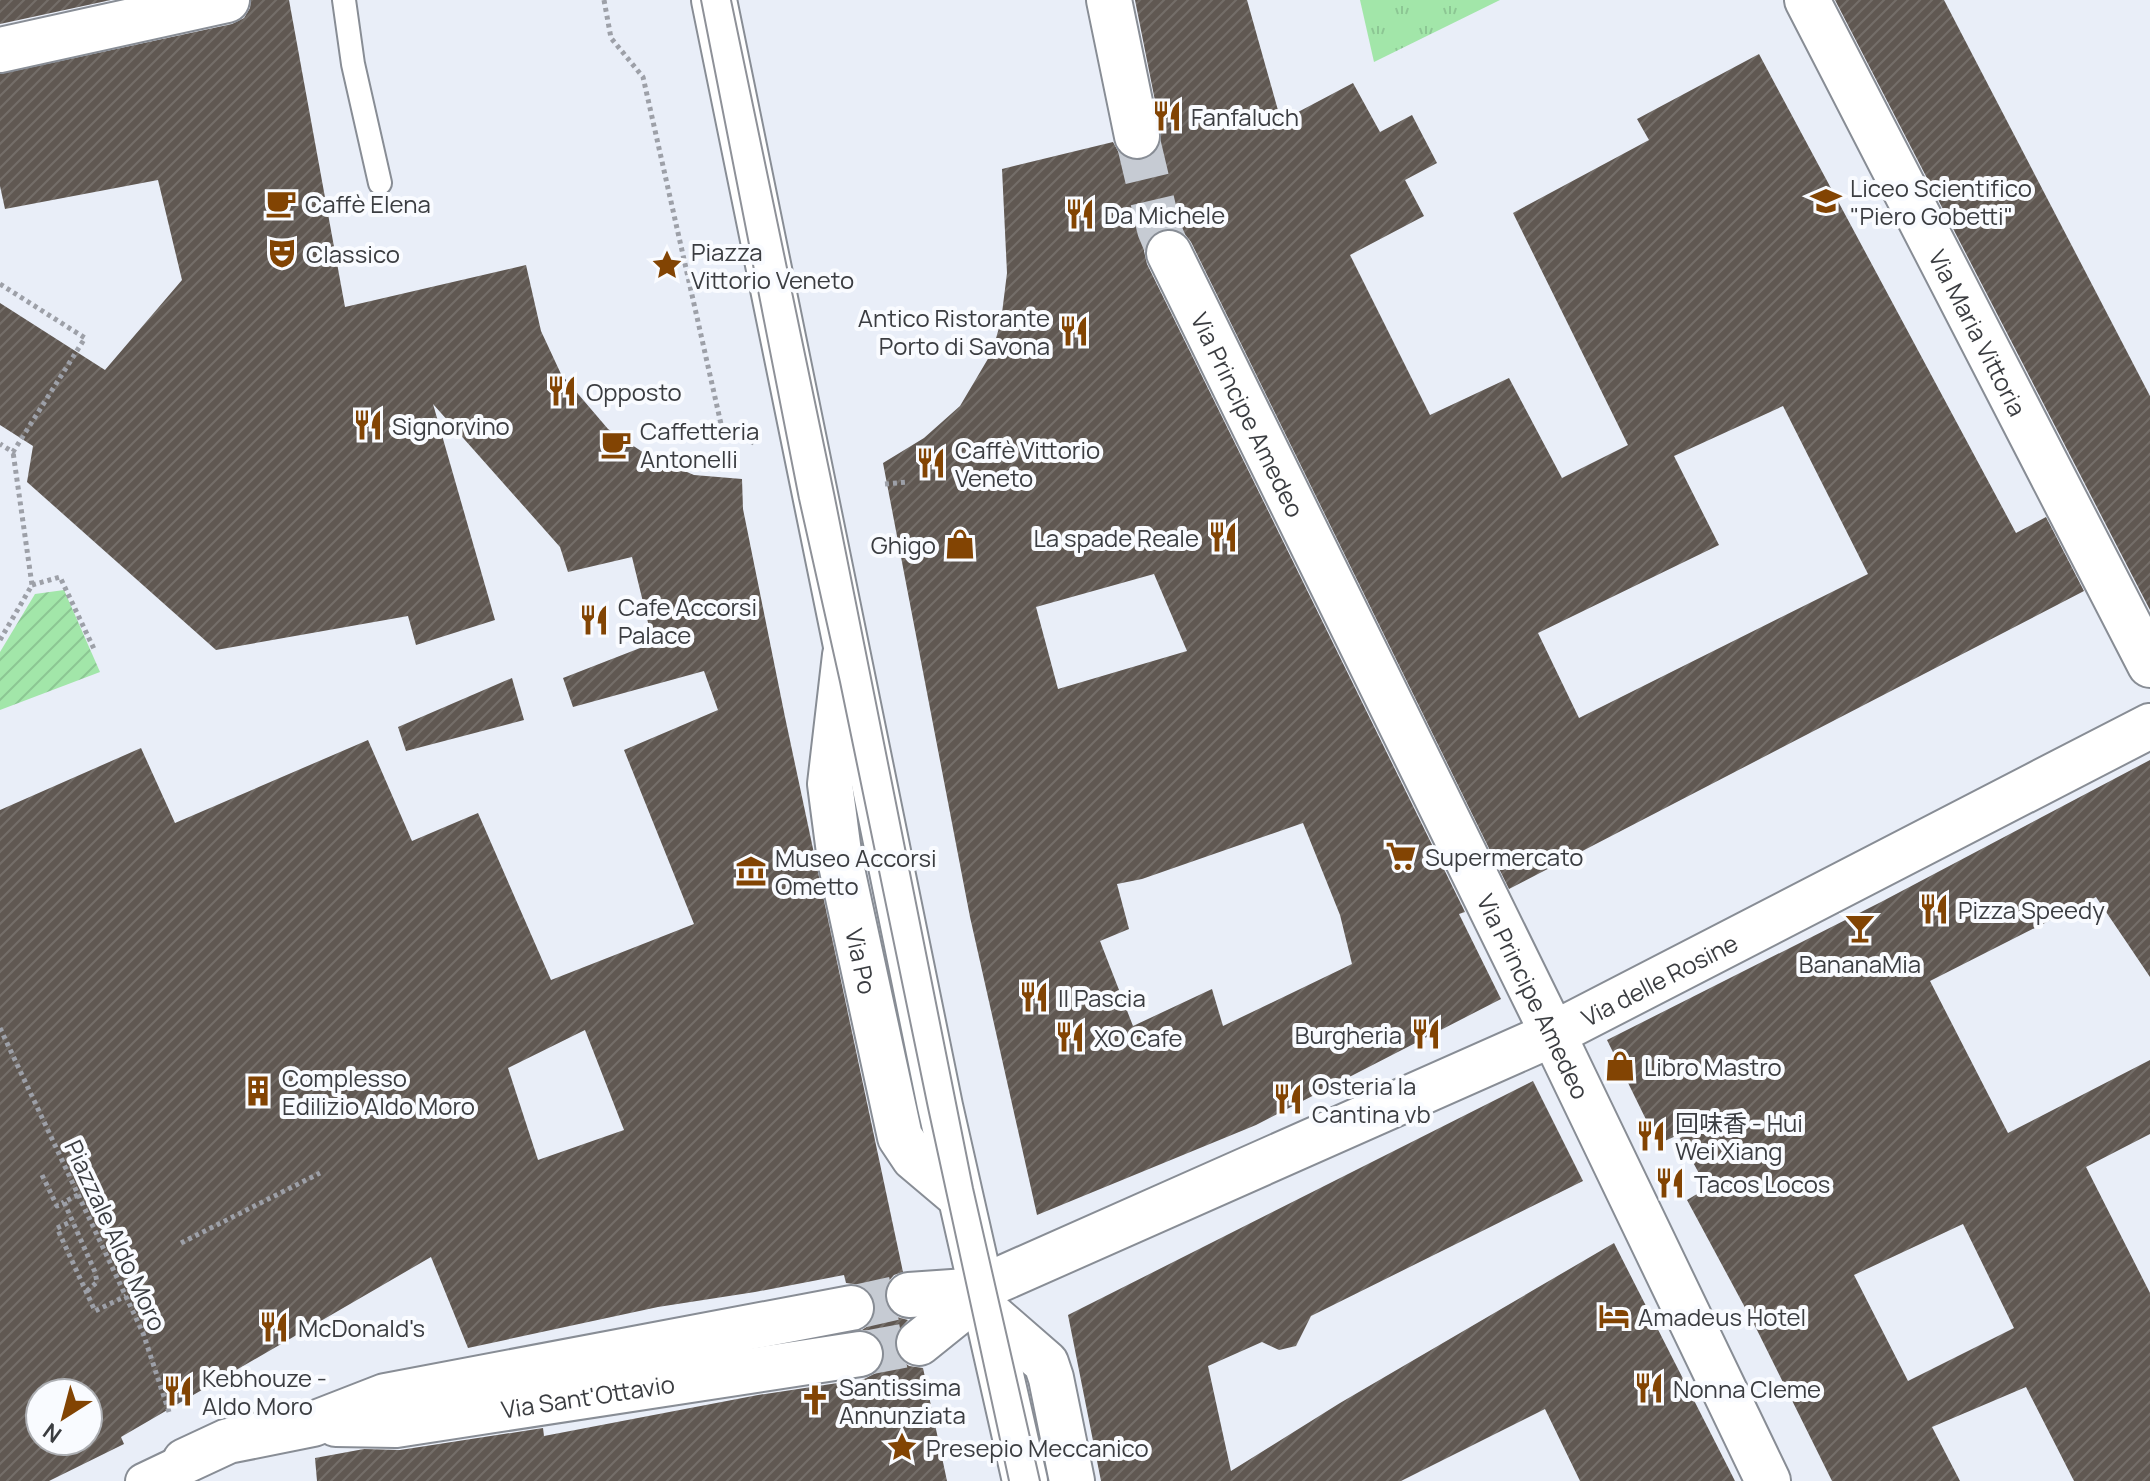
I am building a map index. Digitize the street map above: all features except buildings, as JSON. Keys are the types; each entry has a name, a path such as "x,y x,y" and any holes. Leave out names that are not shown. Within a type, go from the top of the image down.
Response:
{"street":[{"path":"0,50 227,0"},
{"path":"714,0 812,475"},
{"path":"1109,0 1137,136"},
{"name":"Via Maria Vittoria","path":"1807,0 2150,665"},
{"name":"Via Principe Amedeo","path":"1169,253 1553,1034 1768,1481"},
{"name":"Via Po","path":"812,475 959,1196 1025,1481"},
{"name":"Via delle Rosine","path":"983,1300 1553,1034 2150,726"},
{"path":"909,1295 983,1300 1046,1363 1072,1481"},
{"path":"919,1343 970,1302 983,1300"},
{"name":"Via Sant'Ottavio","path":"143,1481 228,1441 313,1424 385,1396 851,1308"},
{"name":"Via Sant'Ottavio","path":"313,1424 396,1425 860,1354"}],"lane":[{"path":"344,0 353,64 380,183"}],"path":[{"path":"604,0 611,38 643,77 721,424 812,475"},
{"path":"0,284 85,338 13,452 32,585 0,640"},
{"path":"0,444 13,452"},
{"path":"885,484 908,482"},
{"path":"32,585 60,577 95,651"},
{"name":"Piazzale Aldo Moro","path":"0,1028 143,1333 185,1461"},
{"path":"181,1243 320,1173"},
{"path":"42,1175 57,1206 78,1195"},
{"path":"64,1202 95,1272 97,1282 86,1292"},
{"path":"68,1223 57,1228 95,1311 126,1296"}],"green space":[{"path":"1360,0 1500,0 1374,62"},
{"path":"64,590 100,672 0,710 0,652 35,594"}],"tunnel":[{"path":"1137,136 1159,229 1169,253"},
{"path":"851,1308 909,1295"},
{"path":"860,1354 919,1343"}],"tram line":[{"path":"701,0 799,499 1009,1481"},
{"path":"731,0 834,493 973,1188 1040,1481"}],"place":[{"name":"Fanfaluch","path":"1167,116"},
{"name":"Liceo Scientifico \"Piero Gobetti\"","path":"1826,201"},
{"name":"Caffè Elena","path":"281,203"},
{"name":"Da Michele","path":"1080,214"},
{"name":"Classico","path":"282,253"},
{"name":"Piazza Vittorio Veneto","path":"667,265"},
{"name":"Antico Ristorante Porto di Savona","path":"1074,331"},
{"name":"Opposto","path":"562,391"},
{"name":"Signorvino","path":"368,425"},
{"name":"Caffetteria Antonelli","path":"616,444"},
{"name":"Caffè Vittorio Veneto","path":"931,463"},
{"name":"La spade Reale","path":"1223,537"},
{"name":"Ghigo","path":"960,544"},
{"name":"Cafe Accorsi Palace","path":"594,620"},
{"name":"Supermercato","path":"1401,856"},
{"name":"Museo Accorsi Ometto","path":"751,871"},
{"name":"Pizza Speedy","path":"1934,909"},
{"name":"BananaMia","path":"1860,928"},
{"name":"Il Pascia","path":"1034,997"},
{"name":"Burgheria","path":"1426,1034"},
{"name":"XO Cafe","path":"1070,1037"},
{"name":"Libro Mastro","path":"1620,1066"},
{"name":"Complesso Edilizio Aldo Moro","path":"258,1091"},
{"name":"Osteria la Cantina vb","path":"1288,1099"},
{"name":"回味香 - Hui Wei Xiang","path":"1651,1136"},
{"name":"Tacos Locos","path":"1670,1183"},
{"name":"Amadeus Hotel","path":"1614,1316"},
{"name":"McDonald's","path":"274,1327"},
{"name":"Nonna Cleme","path":"1649,1388"},
{"name":"Kebhouze - Aldo Moro","path":"178,1391"},
{"name":"Santissima Annunziata","path":"815,1400"},
{"name":"Presepio Meccanico","path":"902,1447"}]}
